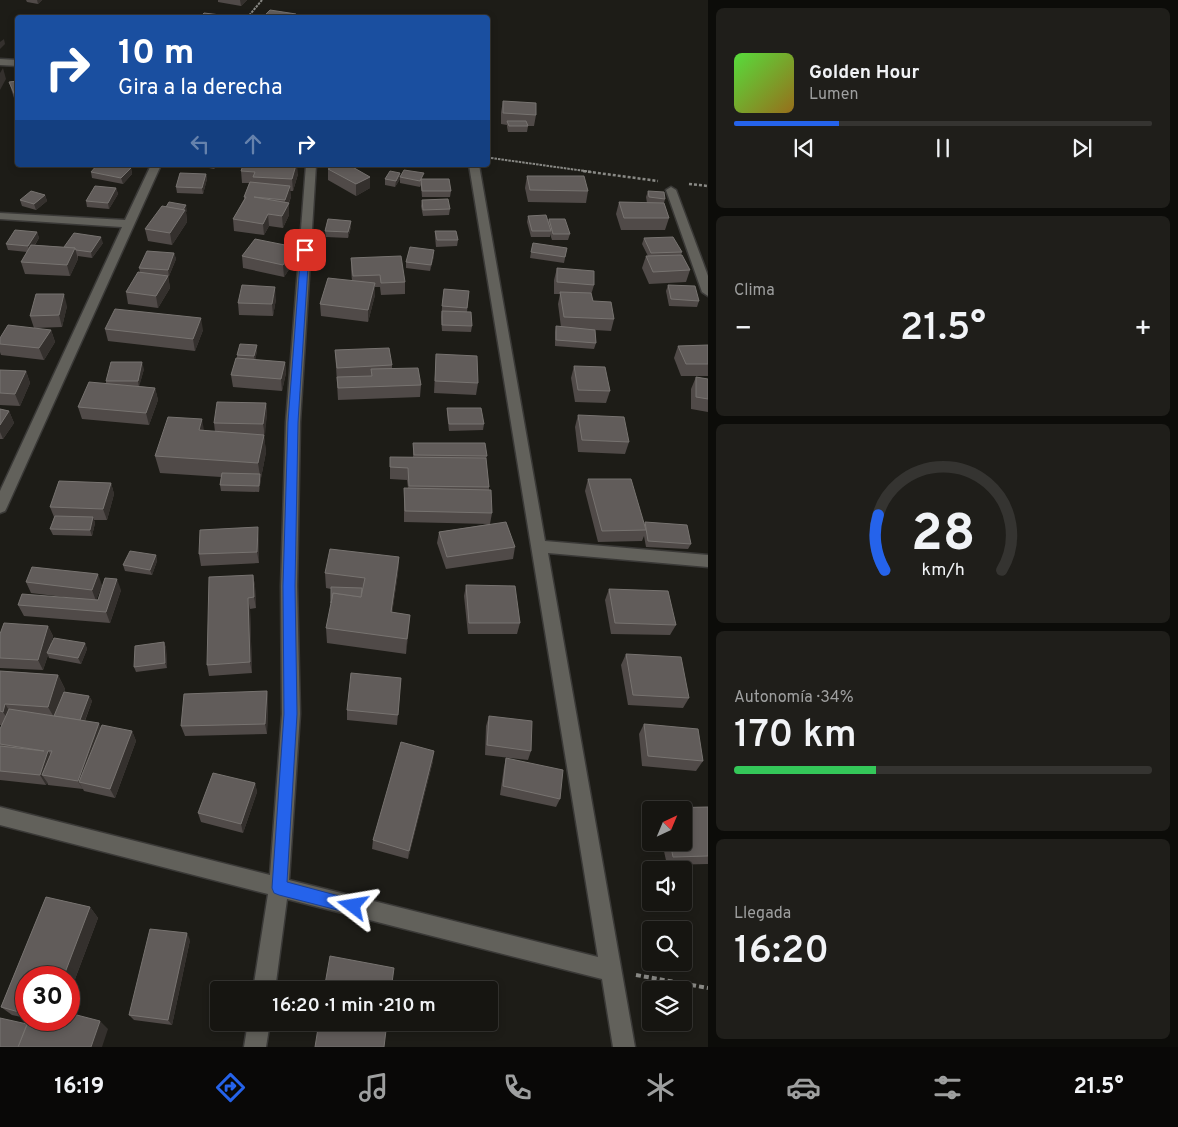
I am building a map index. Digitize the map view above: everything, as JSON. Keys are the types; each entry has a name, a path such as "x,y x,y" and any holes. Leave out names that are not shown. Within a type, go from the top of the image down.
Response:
{"street":[{"path":"0,62 15,64"},
{"path":"0,507 155,167"},
{"path":"265,981 279,888 290,714 289,586 293,422 311,167"},
{"path":"474,167 624,1047"},
{"path":"671,190 708,292"},
{"path":"0,216 129,224"},
{"path":"539,546 708,561"},
{"path":"0,816 279,888 611,970"},
{"path":"255,1047 258,1031"}],"path":[{"path":"250,15 262,0"},
{"path":"490,158 659,181"},
{"path":"685,184 708,186"},
{"path":"611,970 708,988"}],"building":[{"path":"270,10 296,14 295,15 265,15"},
{"path":"204,13 221,15 202,15"},
{"path":"15,81 15,95 9,82"},
{"path":"503,101 536,103 536,115 503,113"},
{"path":"507,121 526,121 528,126 509,126"},
{"path":"95,167 131,168 121,178 91,172"},
{"path":"242,167 295,167 292,179 253,177 255,172 241,171"},
{"path":"332,167 352,167 370,177 356,184 328,169"},
{"path":"404,170 424,173 420,181 400,177"},
{"path":"390,171 400,173 396,181 385,179"},
{"path":"180,173 206,174 202,188 176,187"},
{"path":"527,176 584,176 588,191 530,190"},
{"path":"421,179 449,179 451,191 422,191"},
{"path":"250,182 290,186 285,200 254,197 289,203 282,216 268,214 263,224 233,219 246,197 244,197"},
{"path":"95,186 116,188 108,203 86,201"},
{"path":"31,191 45,195 34,204 20,200"},
{"path":"648,191 664,192 665,199 649,197"},
{"path":"448,199 450,209 423,210 422,200"},
{"path":"169,202 186,205 183,210 166,207"},
{"path":"619,202 664,203 669,218 624,218"},
{"path":"162,206 185,210 170,233 145,229"},
{"path":"546,215 551,231 532,231 528,216"},
{"path":"328,219 351,221 348,232 325,231"},
{"path":"549,219 565,219 570,234 553,234"},
{"path":"15,230 37,232 28,246 6,244"},
{"path":"435,231 456,231 458,240 437,240"},
{"path":"74,233 101,237 91,252 64,247"},
{"path":"673,237 682,252 651,253 644,238"},
{"path":"255,239 295,247 283,265 242,256"},
{"path":"533,243 567,248 565,257 531,252"},
{"path":"31,245 75,248 67,265 21,262"},
{"path":"410,247 434,250 431,265 406,262"},
{"path":"147,251 174,253 168,270 139,268"},
{"path":"682,255 690,270 653,272 646,256"},
{"path":"401,256 405,282 381,283 380,275 353,276 351,258"},
{"path":"557,268 594,271 594,285 557,282"},
{"path":"138,272 168,276 156,296 126,292"},
{"path":"328,278 375,283 368,310 320,304"},
{"path":"242,285 275,287 272,304 238,303"},
{"path":"668,285 695,286 699,301 671,299"},
{"path":"444,289 469,291 467,308 442,306"},
{"path":"560,292 591,293 593,301 611,302 614,319 564,317"},
{"path":"36,294 64,294 59,315 30,316"},
{"path":"115,309 201,318 193,339 105,329"},
{"path":"442,311 471,312 472,326 442,325"},
{"path":"8,325 51,330 39,348 0,344 0,338"},
{"path":"556,326 595,330 596,343 556,340"},
{"path":"240,344 257,345 254,356 237,355"},
{"path":"708,345 708,364 686,364 678,346"},
{"path":"389,348 392,365 337,368 335,350"},
{"path":"436,354 477,356 478,383 435,381"},
{"path":"236,358 285,362 281,379 231,375"},
{"path":"111,362 142,362 138,381 106,381"},
{"path":"574,366 605,367 610,391 578,390"},
{"path":"418,368 421,385 338,388 337,377 372,376 371,369"},
{"path":"0,370 26,371 15,394 0,393"},
{"path":"696,377 708,379 708,399 696,397"},
{"path":"89,382 155,388 146,413 78,407"},
{"path":"217,402 266,403 263,424 214,423"},
{"path":"447,408 481,408 484,424 449,424"},
{"path":"0,409 9,411 0,425"},
{"path":"578,415 624,417 629,442 582,440"},
{"path":"168,417 202,419 199,430 264,435 258,463 155,456"},
{"path":"413,443 485,443 487,456 414,455"},
{"path":"390,457 486,458 489,487 409,486 408,468 390,467"},
{"path":"222,473 260,474 259,486 220,485"},
{"path":"588,479 631,479 646,530 602,531"},
{"path":"59,481 111,483 103,509 50,507"},
{"path":"404,488 491,490 492,513 405,511"},
{"path":"55,516 93,517 90,530 50,529"},
{"path":"506,522 515,547 447,557 439,532"},
{"path":"645,522 687,525 691,544 648,541"},
{"path":"258,527 257,552 199,554 200,530"},
{"path":"330,549 399,557 391,612 410,615 407,639 326,628 333,593 361,597 365,578 325,573"},
{"path":"130,551 156,555 150,570 123,565"},
{"path":"32,567 98,574 92,590 26,582"},
{"path":"253,575 254,597 248,598 250,662 207,665 209,577"},
{"path":"105,578 117,579 106,612 18,605 22,594 98,600"},
{"path":"466,585 515,586 520,623 469,623"},
{"path":"331,587 362,588 361,597 333,593 331,603"},
{"path":"609,589 668,591 676,625 615,623"},
{"path":"4,623 48,626 38,660 0,658 0,634"},
{"path":"54,638 85,643 78,658 47,653"},
{"path":"164,642 165,663 134,667 135,646"},
{"path":"626,654 681,657 689,698 633,695"},
{"path":"0,671 58,675 48,707 5,704 3,712 0,711"},
{"path":"351,673 401,678 398,715 347,710"},
{"path":"267,691 265,724 181,726 184,694"},
{"path":"64,692 89,696 80,720 54,716"},
{"path":"9,709 99,723 78,781 42,775 52,751 48,751 40,775 0,771 0,746 44,751 0,744 0,729"},
{"path":"489,716 532,721 531,751 487,745"},
{"path":"644,724 698,729 703,761 648,756"},
{"path":"102,725 132,731 110,789 79,782"},
{"path":"401,742 434,751 409,851 373,840"},
{"path":"506,758 563,770 560,799 503,786"},
{"path":"213,773 255,783 241,824 198,813"},
{"path":"692,807 708,807 708,856 673,857 672,851 692,851"},
{"path":"46,897 90,907 68,966 18,966"},
{"path":"150,929 187,933 168,1020 129,1015"},
{"path":"330,956 394,968 392,981 326,981"},
{"path":"15,973 15,1011 1,1007"},
{"path":"80,1016 100,1021 91,1047 18,1047 25,1031 80,1031"},
{"path":"0,1018 15,1021 15,1031 24,1031 18,1047 0,1047"},
{"path":"318,1031 386,1031 384,1047 315,1047"}],"route":[{"path":"305,250 293,422 289,586 290,714 279,888 353,906"}]}
